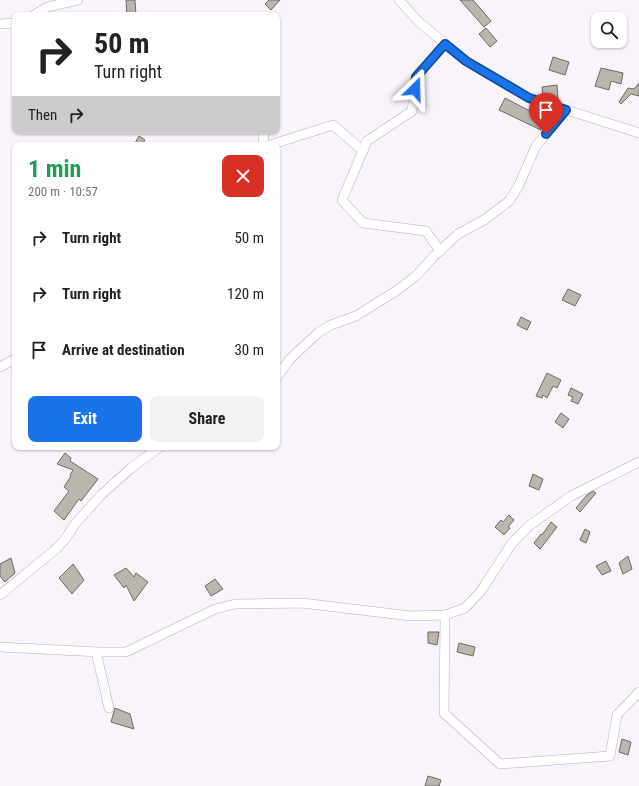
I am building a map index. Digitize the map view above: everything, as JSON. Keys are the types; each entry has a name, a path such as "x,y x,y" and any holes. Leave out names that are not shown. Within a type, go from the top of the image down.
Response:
{"street":[{"path":"39,12 47,7 78,0"},
{"path":"398,0 419,22 466,61 529,98 639,133"},
{"path":"0,24 12,23"},
{"path":"440,251 426,231 363,223 342,200 367,141 412,112 416,77 445,44"},
{"path":"280,373 290,359 318,332 331,325 356,316 396,291 416,276 458,234 484,220 509,201 518,187 536,146 566,110"},
{"path":"280,142 334,125 363,151"},
{"path":"0,368 12,361"},
{"path":"0,595 57,548 75,524 101,495 131,468 156,450"},
{"path":"0,647 126,652 215,609 235,604 302,603 411,616 445,615 465,608 481,591 512,543 530,526 571,496 639,462"},
{"path":"445,615 444,713 500,764 610,756 617,715 639,692"},
{"path":"96,652 109,708"}],"building":[{"path":"126,0 135,0 136,12 127,12"},
{"path":"269,0 280,0 271,10 265,4"},
{"path":"460,0 473,0 491,21 484,27"},
{"path":"486,28 497,41 490,47 479,34"},
{"path":"553,57 569,62 565,75 549,70"},
{"path":"601,68 623,73 621,84 611,81 609,90 595,86"},
{"path":"639,83 639,96 631,94 621,104 619,102 628,88 634,89"},
{"path":"557,85 558,99 543,96 542,87"},
{"path":"505,98 547,120 541,130 499,110"},
{"path":"139,136 145,140 144,142 136,142"},
{"path":"568,289 581,295 575,306 562,300"},
{"path":"521,317 531,322 527,330 517,325"},
{"path":"547,373 561,380 557,388 553,386 547,398 543,395 542,398 536,396"},
{"path":"571,388 583,394 578,404 571,401 573,397 568,395"},
{"path":"561,413 569,419 563,428 555,422"},
{"path":"65,453 71,458 70,461 98,479 81,501 79,499 64,520 54,511 69,491 64,487 73,470 57,464"},
{"path":"533,474 543,479 539,490 529,486"},
{"path":"593,491 596,493 580,512 576,508 587,495"},
{"path":"509,515 514,520 504,535 495,527 501,520 503,522"},
{"path":"551,522 557,527 540,549 534,543"},
{"path":"585,529 590,532 586,543 580,540"},
{"path":"628,556 632,569 623,574 619,563"},
{"path":"11,558 15,573 5,582 0,576 0,564"},
{"path":"606,561 611,571 602,575 596,566"},
{"path":"73,564 84,580 72,594 59,578"},
{"path":"126,568 134,577 136,573 148,582 134,601 126,585 124,588 114,575"},
{"path":"215,579 223,589 211,596 205,586"},
{"path":"428,632 439,632 437,645 428,643"},
{"path":"459,643 475,647 473,656 457,652"},
{"path":"115,708 130,714 134,729 111,722"},
{"path":"622,739 631,742 628,755 619,752"},
{"path":"428,776 441,780 439,786 425,786"}],"route":[{"path":"415,89 416,77 445,44 466,61 529,98 566,110 546,134"}]}
